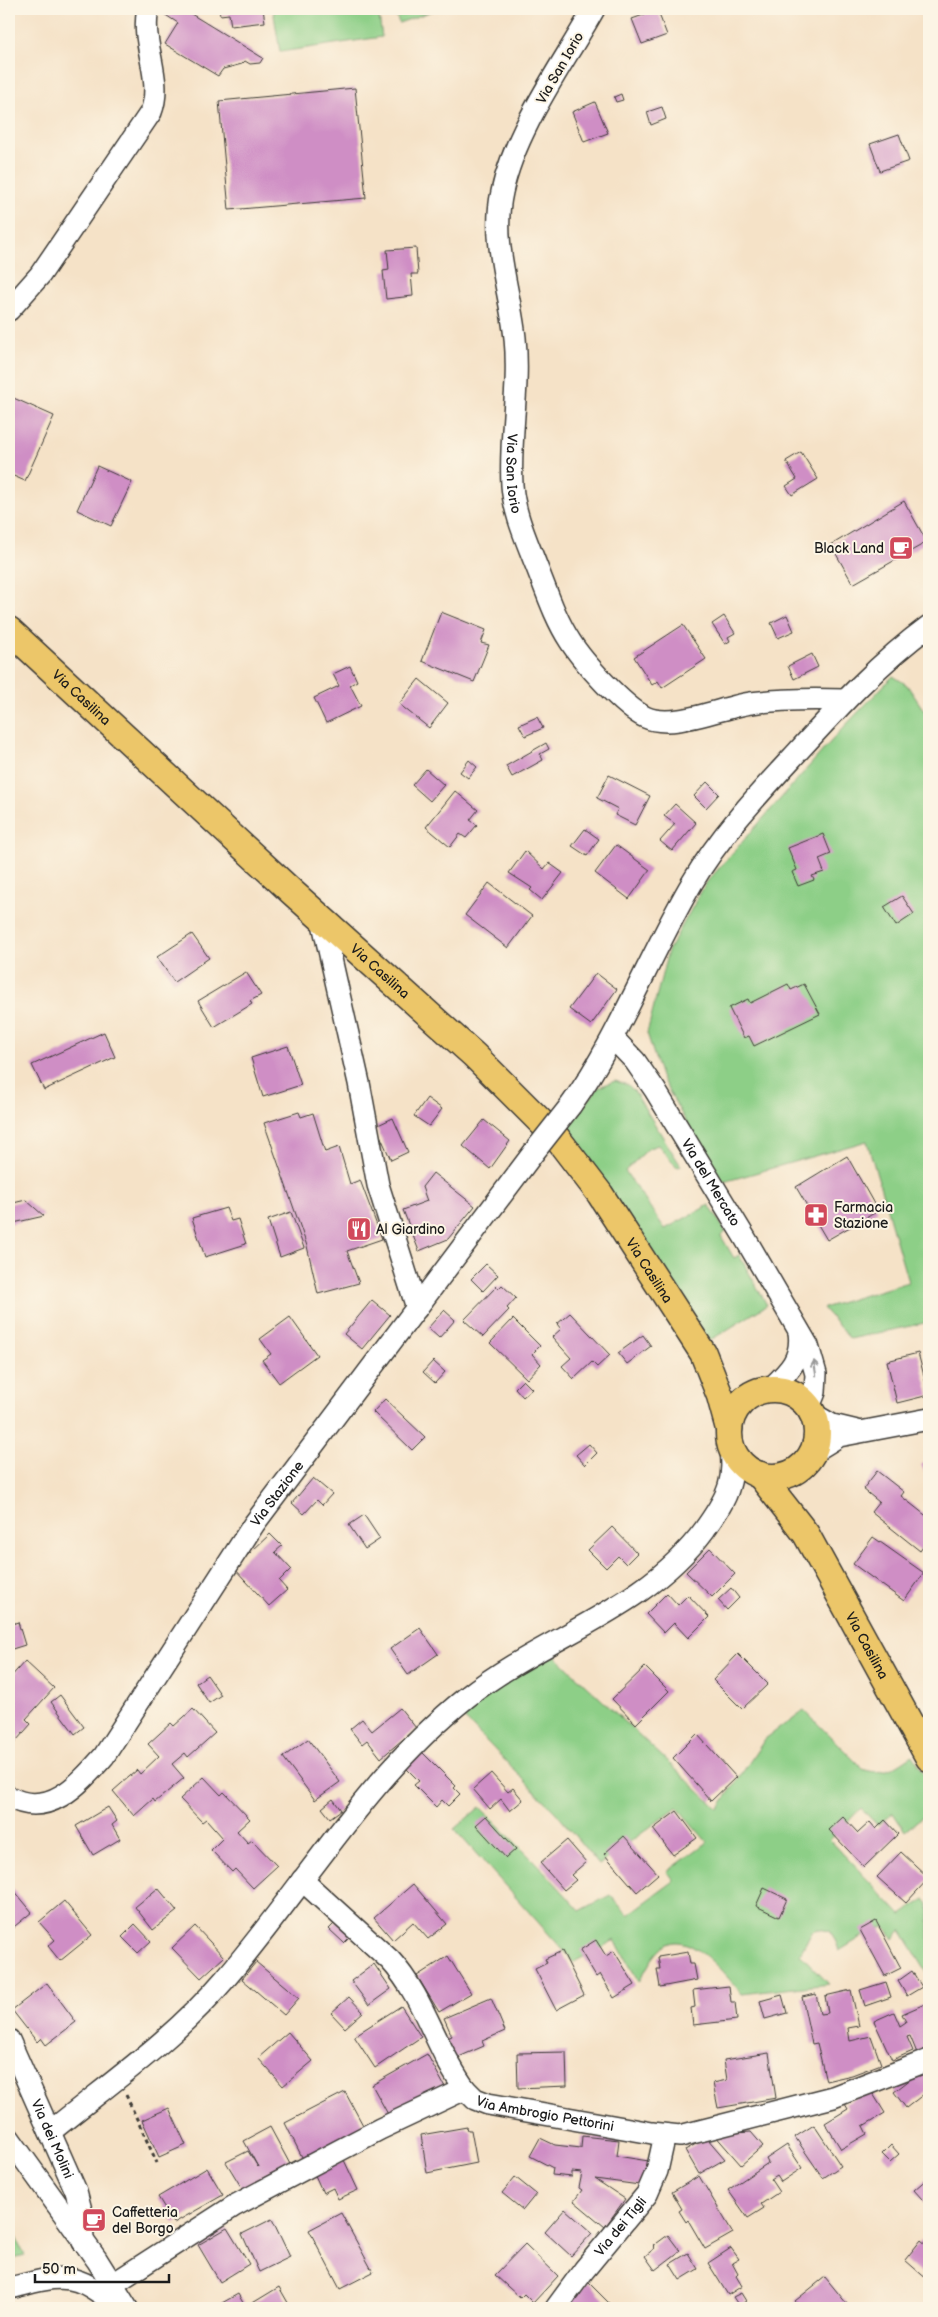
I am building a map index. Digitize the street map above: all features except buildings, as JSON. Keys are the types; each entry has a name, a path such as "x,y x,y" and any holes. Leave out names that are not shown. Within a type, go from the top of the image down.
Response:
{"main road":[{"name":"Via Casilina","path":"9,630 322,919 474,1055 522,1101 562,1144 604,1200 703,1353 720,1396 730,1438"},
{"name":"Via Casilina","path":"703,1353 742,1387 764,1390"},
{"path":"764,1390 785,1390 798,1396 811,1410 817,1426 817,1440 811,1457 798,1470 786,1476 773,1477 757,1474 744,1466 730,1438 732,1417 738,1406 747,1397 764,1390"},
{"name":"Via Casilina","path":"806,1534 798,1502 800,1485 811,1457"},
{"name":"Via Casilina","path":"757,1474 806,1534 929,1758"}],"street":[{"path":"9,310 40,275 151,112 156,92 146,28 148,9"},
{"name":"Via San Iorio","path":"594,9 518,143 505,177 499,206 499,239 516,354 511,468 513,495 520,524 553,607 571,643 581,657 627,704 644,716 668,721 752,703 799,699 844,700"},
{"name":"Via Stazione","path":"9,1797 29,1804 52,1801 74,1786 104,1756 250,1531 571,1105 613,1038 681,902 709,857 742,814 844,700 894,654 929,626"},
{"path":"322,919 359,1083 378,1185 417,1308"},
{"name":"Via del Mercato","path":"613,1038 636,1061 655,1090 745,1238 812,1355 816,1374 811,1410"},
{"path":"764,1390 790,1371 797,1359 800,1348 799,1332"},
{"path":"811,1410 832,1425 858,1431"},
{"path":"811,1457 832,1439 858,1431 929,1419"},
{"path":"50,2132 182,2024 212,1994 383,1776 433,1727 482,1686 512,1666 598,1619 660,1575 682,1556 702,1533 728,1489 732,1467 730,1438"},
{"path":"728,1489 742,1478 757,1474"},
{"path":"302,1880 390,1960 402,1974 415,1993 464,2089"},
{"name":"Via dei Molini","path":"9,2040 78,2199 83,2222 83,2242"},
{"name":"Via Ambrogio Pettorini","path":"113,2284 234,2206 380,2129 464,2089 475,2099 488,2104 665,2135 691,2134 822,2100 929,2060"},
{"name":"Via dei Tigli","path":"556,2308 593,2259 647,2194 657,2171 665,2135"},
{"path":"9,2138 113,2284 127,2308"},
{"path":"9,2288 54,2279 73,2279 88,2285 121,2308"}],"path":[{"path":"117,2077 157,2163"}],"green space":[{"path":"273,9 378,9 382,37 280,52"},
{"path":"394,9 438,9 399,23"},
{"path":"893,676 907,685 929,718 929,1322 850,1339 823,1308 908,1282 867,1141 720,1183 661,1077 647,1033 668,951 706,883 841,730"},
{"path":"615,1081 628,1085 634,1091 681,1166 677,1167 658,1145 649,1148 625,1171 665,1229 709,1205 726,1232 721,1236 734,1258 739,1255 767,1305 709,1341 563,1132 599,1087"},
{"path":"554,1655 718,1809 765,1739 804,1710 863,1769 877,1772 883,1771 913,1755 929,1782 929,1811 905,1831 893,1813 877,1825 861,1808 830,1840 901,1915 925,1899 929,1904 929,1976 901,1930 894,1939 885,1927 875,1929 839,1951 830,1931 818,1929 812,1931 800,1954 829,1984 742,1994 706,1956 684,1943 673,1942 663,1947 652,1959 639,1982 615,1940 574,1962 454,1829 480,1807 544,1871 580,1911 610,1895 628,1915 674,1881 667,1872 707,1842 677,1807 599,1865 557,1814 459,1713 542,1659"},
{"path":"9,2223 25,2256 9,2260"}],"place":[{"name":"Black Land","path":"901,548"},
{"name":"Farmacia Stazione","path":"816,1215"},
{"name":"Al Giardino","path":"359,1229"},
{"name":"Caffetteria del Borgo","path":"94,2220"}]}
